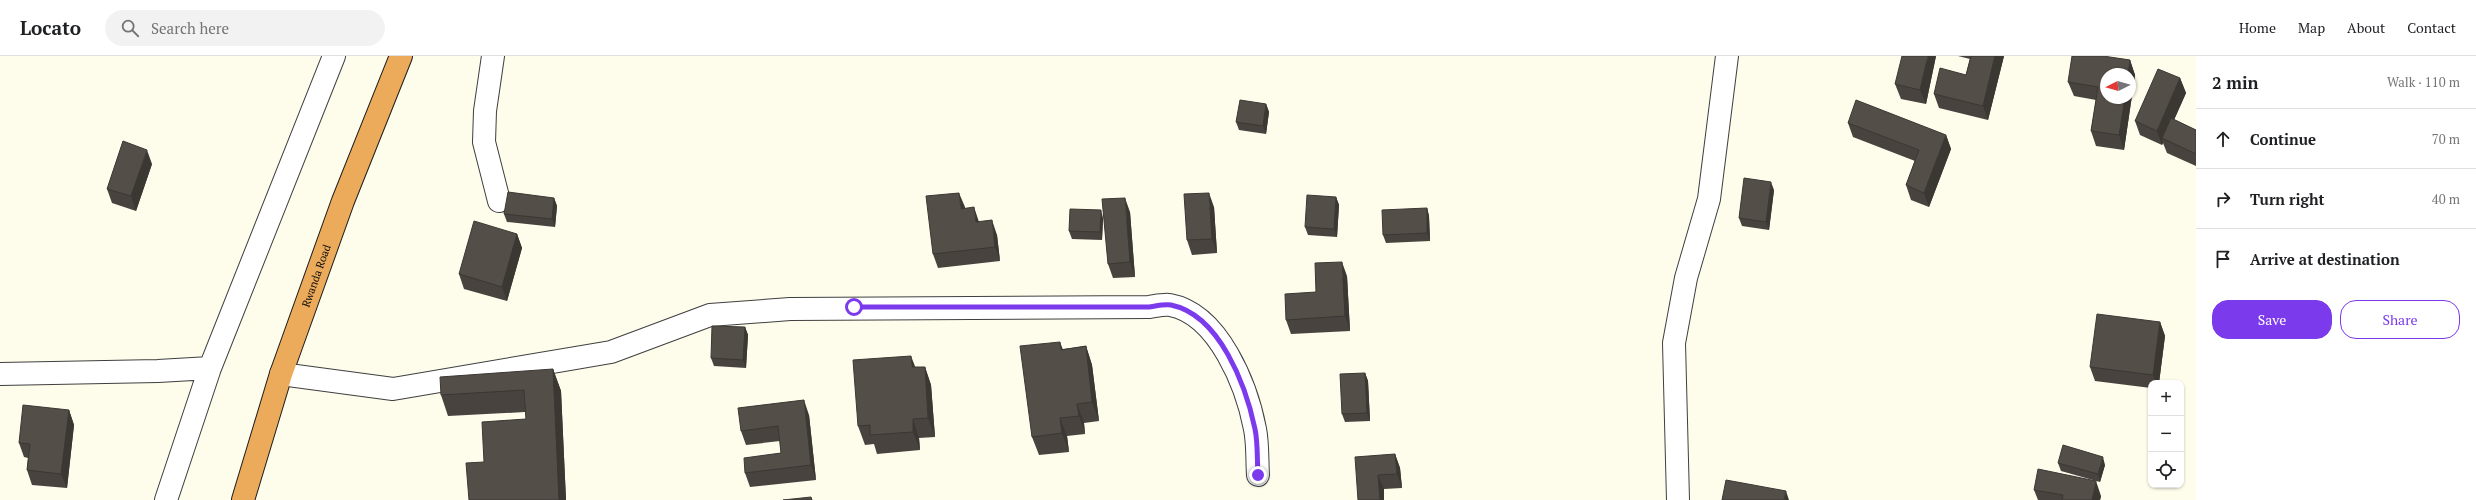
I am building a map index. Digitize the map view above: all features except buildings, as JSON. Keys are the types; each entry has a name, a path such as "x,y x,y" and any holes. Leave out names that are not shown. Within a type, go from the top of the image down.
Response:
{"highway":[{"name":"Rwanda Road","path":"244,500 281,374 343,201 401,56"}],"street":[{"path":"166,500 210,368 334,56"},
{"path":"493,56 485,111 484,142 499,201"},
{"path":"1678,500 1674,343 1686,278 1709,199 1727,56"},
{"path":"281,374 392,389 611,352 710,315 790,309 1149,307 1170,305 1186,311 1203,322 1229,356 1244,386 1256,430 1258,475"},
{"path":"0,374 158,371 210,368"}],"route":[{"path":"854,307 1149,307 1170,305 1186,311 1203,322 1229,356 1244,386 1256,430 1258,475"}]}
